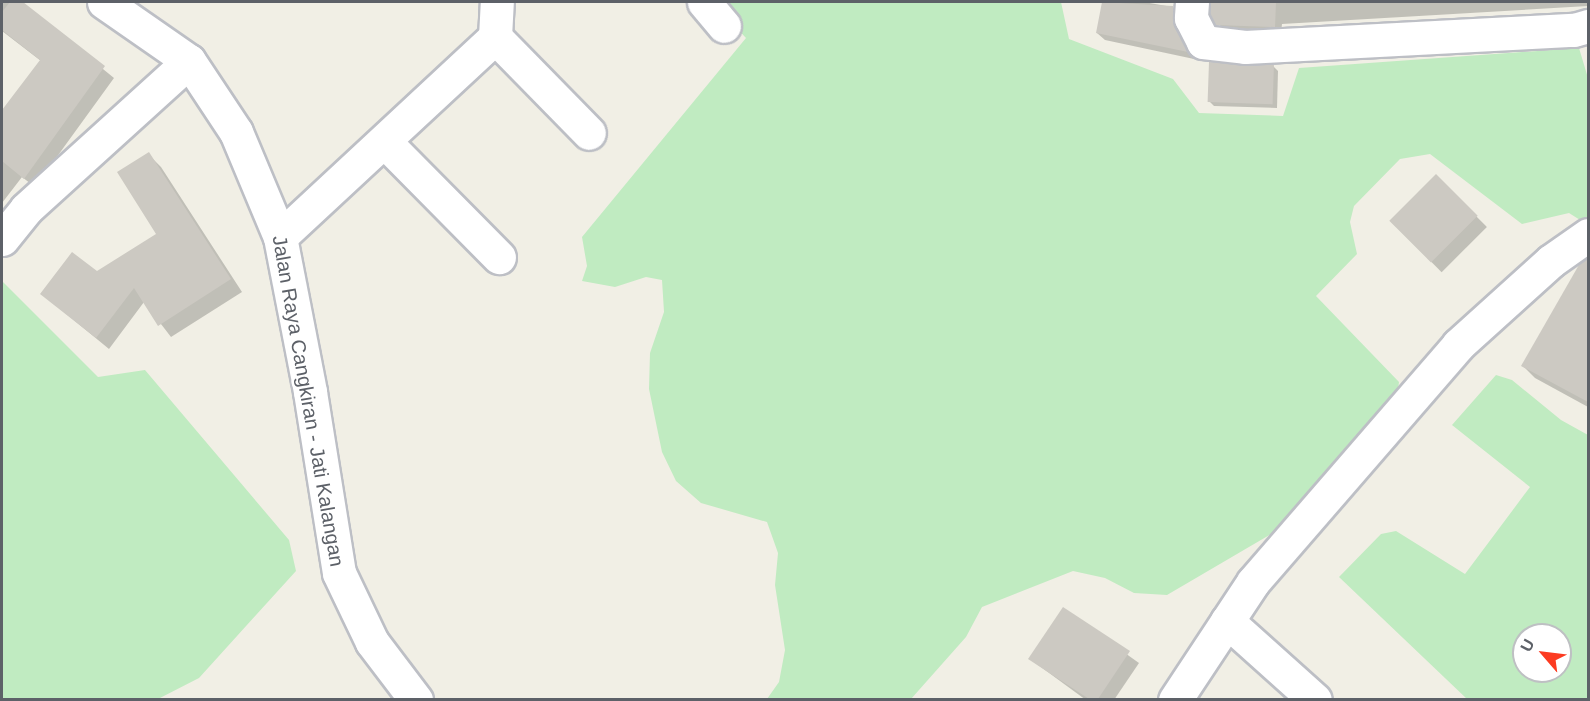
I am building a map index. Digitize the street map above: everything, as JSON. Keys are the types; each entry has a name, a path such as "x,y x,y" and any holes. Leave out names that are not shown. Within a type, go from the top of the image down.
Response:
{"street":[{"name":"Jalan Raya Cangkiran - Jati Kalangan","path":"104,2 189,62 236,132 280,237 310,392 339,573 372,642 416,699"},
{"path":"280,237 385,142 495,37 497,2"},
{"path":"1192,2 1191,18 1203,42 1245,47 1574,30 1588,26"},
{"path":"495,37 589,133"},
{"path":"2,239 26,209 189,62"},
{"path":"385,142 500,257"},
{"path":"1175,699 1253,582 1458,345 1551,261 1588,235"},
{"path":"1227,621 1315,699"}],"green space":[{"path":"712,2 1061,2 1069,39 1173,79 1199,113 1283,116 1299,68 1579,48 1588,78 1588,225 1569,213 1522,224 1430,154 1400,159 1354,206 1350,222 1357,254 1316,296 1399,382 1397,397 1283,527 1167,595 1134,593 1105,578 1073,571 982,607 966,637 911,699 767,699 779,682 785,650 775,585 778,553 767,522 701,503 676,481 662,452 649,389 650,353 664,312 662,280 646,277 615,287 582,281 587,266 582,237 746,38"},
{"path":"2,281 98,377 145,370 289,540 296,571 199,678 158,699 2,699"},
{"path":"1496,375 1512,380 1561,420 1588,435 1588,699 1467,699 1339,577 1381,534 1396,531 1465,574 1530,487 1452,425"}],"building":[{"path":"10,2 23,2 105,66 24,179 2,161 2,110 40,60 2,30 2,12"},
{"path":"1102,2 1173,6 1174,26 1188,52 1096,33"},
{"path":"1211,2 1276,2 1275,27 1215,25 1210,14"},
{"path":"1209,62 1274,64 1273,104 1208,102"},
{"path":"149,152 231,279 158,326 134,288 96,338 40,294 72,252 97,271 156,234 117,172"},
{"path":"1436,174 1478,216 1431,262 1389,221"},
{"path":"1588,258 1588,402 1521,366 1580,263"},
{"path":"1063,607 1130,651 1098,699 1089,699 1028,659"}]}
